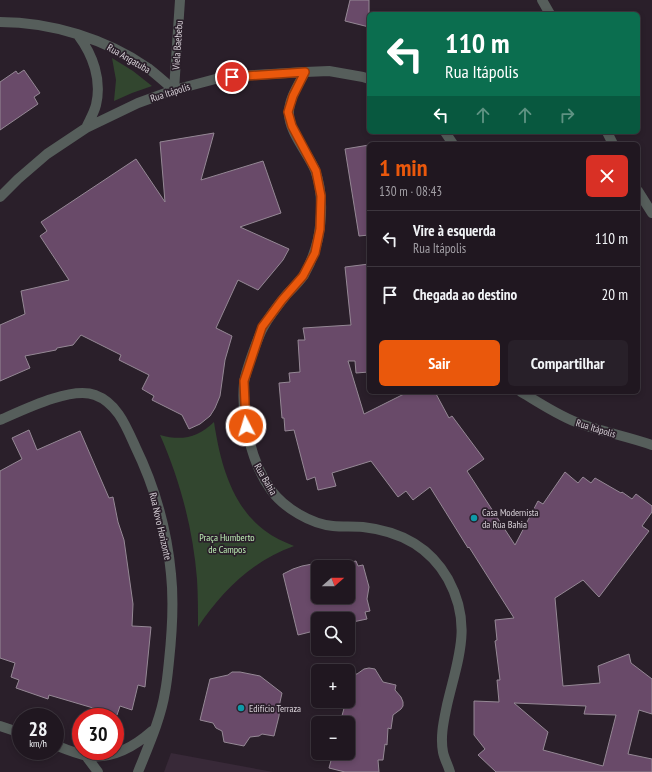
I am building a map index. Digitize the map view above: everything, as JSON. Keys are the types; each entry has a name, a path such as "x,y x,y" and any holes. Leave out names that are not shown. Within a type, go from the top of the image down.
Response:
{"street":[{"name":"Viela Baebebu","path":"174,90 180,0"},
{"path":"542,0 549,12"},
{"name":"Rua Angatuba","path":"0,22 43,25 104,44 148,68 174,90"},
{"path":"78,35 85,44 98,82 96,106 86,128"},
{"name":"Rua Itápolis","path":"0,197 47,154 86,128 138,103 174,90 223,77 305,72 329,71 367,78"},
{"name":"Rua Bahia","path":"305,72 293,96 288,112 292,126 316,171 321,196 320,229 315,253 303,276 282,300 262,327 244,381 246,426 254,456 261,474 270,489 283,504 303,517 331,526 362,527 388,532 412,542 431,555 447,578 457,599 463,630 458,663 442,727 443,751 450,772"},
{"path":"640,194 652,213"},
{"name":"Rua Novo Horizonte","path":"0,420 32,406 68,394 83,393 95,395 111,404 123,421 147,469 165,537 171,574 172,608 165,692 154,730 138,772"},
{"name":"Rua Itápolis","path":"524,394 557,413 580,424 652,445"},
{"path":"0,726 12,731"},
{"path":"124,751 141,741 154,730"},
{"path":"89,760 98,772"}],"shaded area":[{"path":"171,753 273,772 164,772"}],"green space":[{"path":"112,58 133,71 152,86 114,101 116,80"},
{"name":"Praça Humberto de Campos","path":"214,422 224,467 235,495 243,508 264,530 294,546 265,560 239,579 217,601 198,627 197,579 189,523 174,469 160,435 175,438 189,437 202,432"}],"building":[{"path":"350,0 369,0 367,26 345,21"},
{"path":"24,70 40,93 34,97 38,104 0,130 0,82 16,71 18,74"},
{"path":"214,133 201,180 263,161 281,213 240,227 289,249 283,260 258,290 238,280 216,328 232,336 225,360 220,396 210,416 200,424 189,429 182,415 152,400 154,396 142,389 149,375 119,360 121,355 81,335 73,345 25,356 30,368 0,381 0,325 25,314 21,291 69,280 40,236 47,231 41,222 136,159 165,202 160,142"},
{"path":"367,145 367,235 359,236 345,149"},
{"path":"367,264 367,372 356,373 355,361 348,361 364,414 404,394 436,394 449,418 452,416 484,459 467,471 515,545 538,501 543,504 565,472 578,483 583,477 591,483 595,478 632,499 636,494 652,506 652,512 642,526 649,531 599,597 583,580 555,598 563,686 600,683 598,666 629,654 631,663 652,679 652,714 639,710 628,754 652,759 652,772 496,772 478,755 485,749 474,735 474,701 499,702 497,680 500,680 495,641 497,640 495,620 514,618 430,487 413,500 406,491 398,497 371,461 332,473 336,486 318,490 315,477 307,480 294,430 285,431 284,418 282,418 279,383 290,382 289,373 300,372 298,340 305,340 303,328 351,325 345,267","holes":["514,703 586,706 584,714 616,715 603,766 543,750 548,732"]},
{"path":"29,430 37,450 80,431 109,498 113,497 118,522 124,540 133,604 132,626 151,627 145,687 138,685 132,710 120,706 119,708 93,708 49,695 48,699 16,688 19,680 11,677 15,663 0,658 0,471 22,459 12,438"},
{"path":"355,561 358,566 363,565 369,587 367,599 370,611 365,612 367,619 355,622 355,612 311,612 311,632 298,635 283,574 293,569 311,564 311,604 355,604"},
{"path":"364,669 375,669 383,682 396,685 395,690 401,697 403,706 393,715 391,729 388,728 387,745 385,744 383,760 378,760 379,772 345,772 329,768 331,760 355,760 355,716 342,716 344,708 355,708 355,674"},
{"name":"Edifício Terraza","path":"232,672 260,676 282,693 279,716 274,736 262,734 259,736 250,737 244,746 224,742 222,731 216,728 213,723 200,720 210,679 228,675"}],"place":[{"name":"Casa Modernista da Rua Bahia","path":"474,518"},
{"name":"Edifício Terraza","path":"241,708"}],"route":[{"path":"232,77 305,72 293,96 288,112 292,126 316,171 321,196 320,229 315,253 303,276 282,300 262,327 244,381 246,426"}]}
